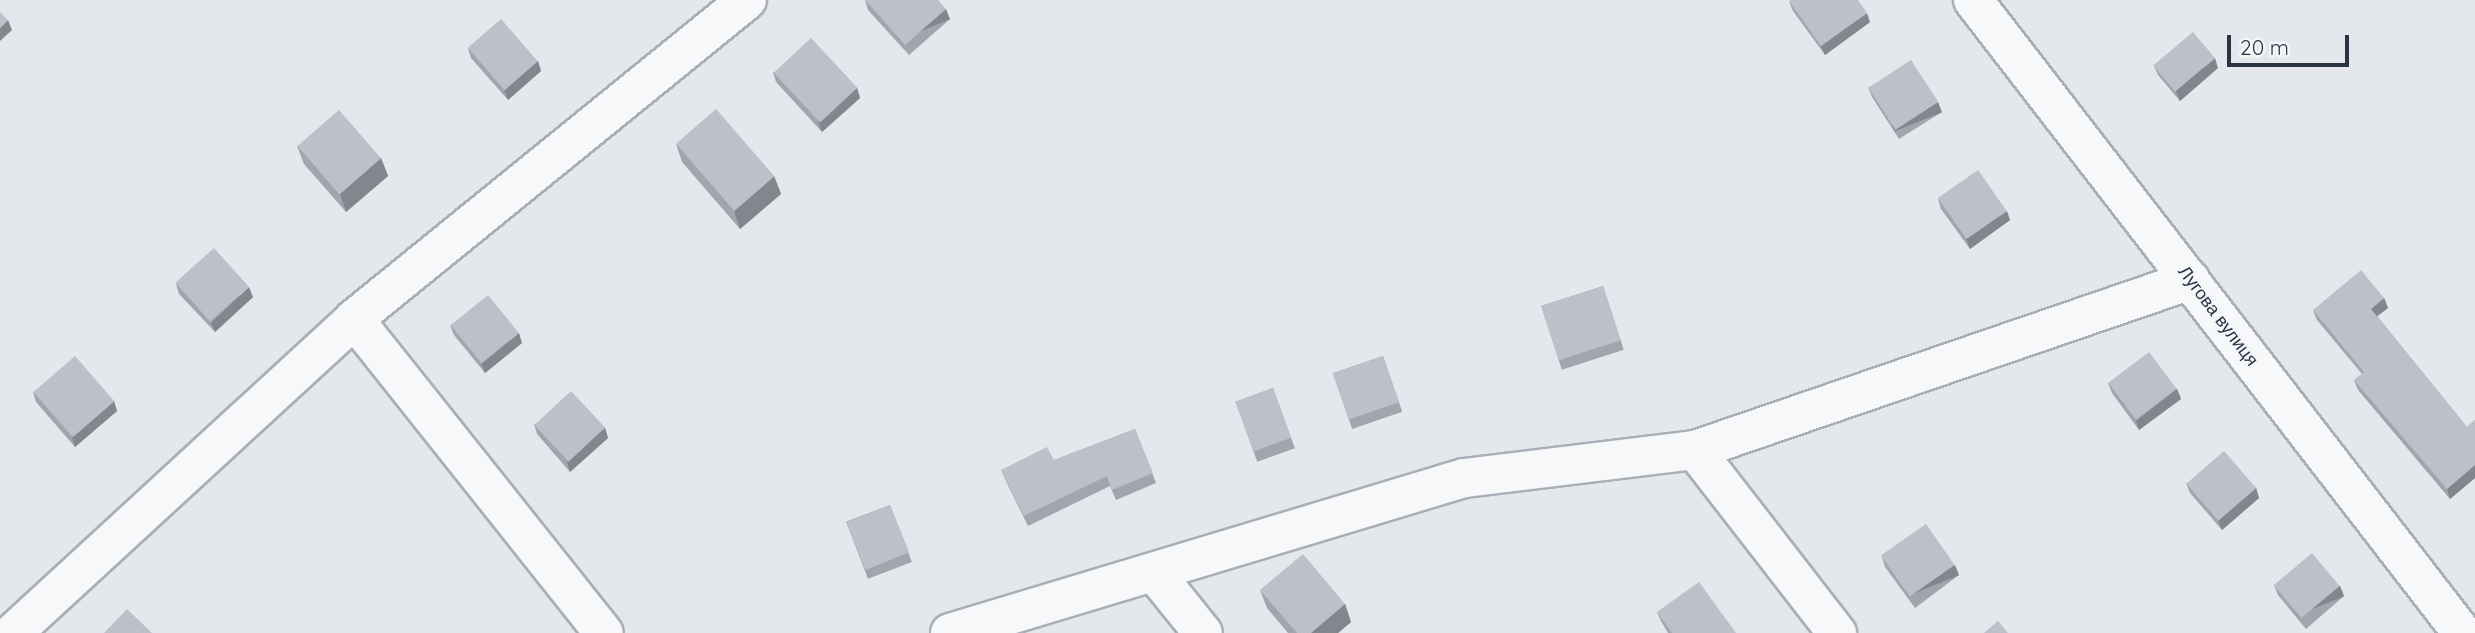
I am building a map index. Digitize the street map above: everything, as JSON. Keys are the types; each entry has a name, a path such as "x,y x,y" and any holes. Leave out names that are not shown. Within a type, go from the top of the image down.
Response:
{"street":[{"path":"13,633 354,318 747,0"},
{"name":"Лугова вулиця","path":"1973,0 2462,633"},
{"path":"950,633 1157,576 1464,478 1695,450 2191,280"},
{"path":"354,318 604,633"},
{"path":"1695,450 1837,633"},
{"path":"1157,576 1203,633"}],"building":[{"path":"865,0 938,0 946,9 905,45"},
{"path":"1858,0 1867,13 1821,46 1789,1"},
{"path":"0,12 8,20 0,28"},
{"path":"501,19 538,61 505,90 468,48"},
{"path":"2193,32 2215,58 2175,91 2153,65"},
{"path":"811,38 857,88 820,123 774,73"},
{"path":"1911,60 1938,102 1895,130 1868,88"},
{"path":"716,109 774,176 734,211 676,144"},
{"path":"339,110 381,158 339,194 297,146"},
{"path":"1978,170 2007,211 1967,239 1938,198"},
{"path":"214,248 249,287 210,321 175,283"},
{"path":"2361,270 2384,298 2371,309 2467,427 2475,420 2475,465 2447,489 2354,380 2364,372 2313,310"},
{"path":"1603,286 1621,340 1559,360 1541,306"},
{"path":"488,295 519,333 482,363 451,325"},
{"path":"2149,352 2177,389 2136,419 2108,383"},
{"path":"75,356 114,401 73,437 33,392"},
{"path":"1383,356 1399,402 1349,420 1333,373"},
{"path":"1273,388 1291,438 1254,451 1235,402"},
{"path":"571,391 605,428 569,462 534,425"},
{"path":"1135,429 1153,473 1112,490 1107,476 1024,516 1001,470 1047,447 1054,460"},
{"path":"2224,451 2256,488 2218,521 2186,484"},
{"path":"890,505 909,552 866,570 846,523"},
{"path":"1926,524 1955,565 1910,597 1881,556"},
{"path":"2312,553 2340,586 2301,618 2274,585"},
{"path":"1303,554 1345,604 1311,633 1297,633 1260,590"},
{"path":"1699,582 1736,633 1672,633 1657,612"},
{"path":"127,609 152,633 104,633"},
{"path":"1998,621 2008,633 1984,633"}]}
